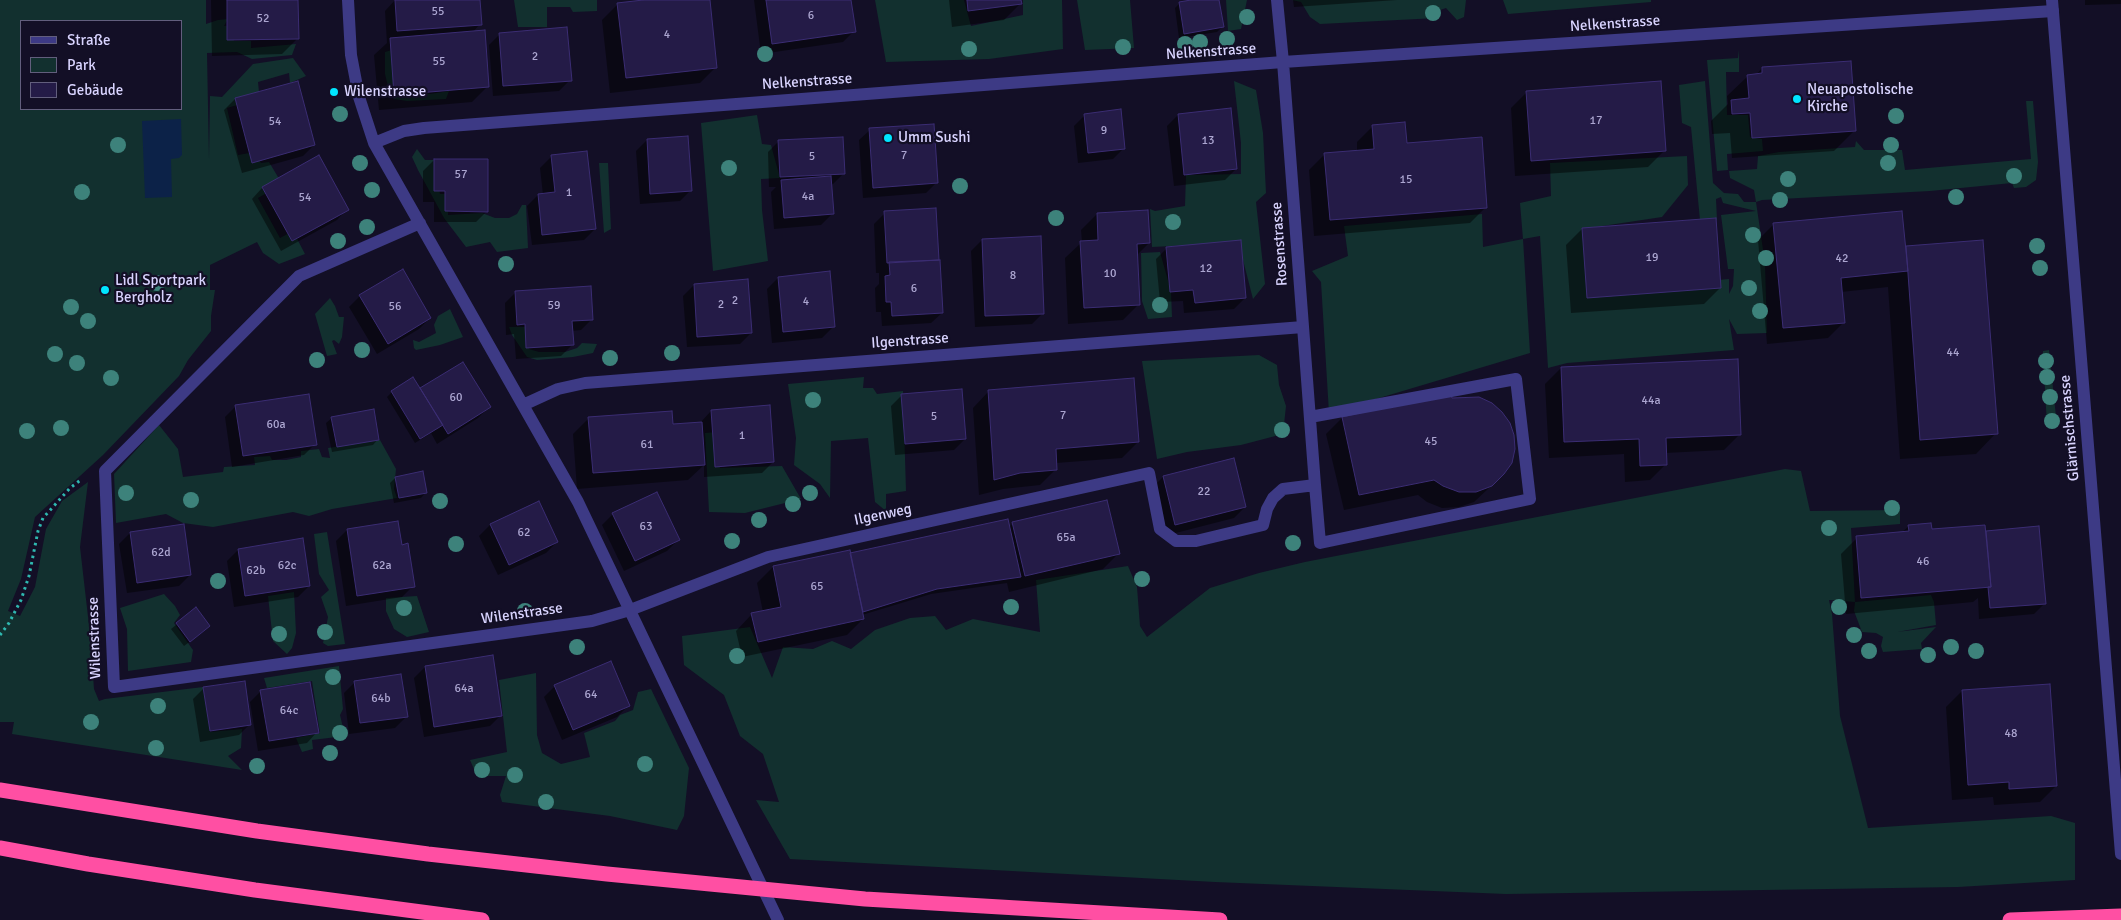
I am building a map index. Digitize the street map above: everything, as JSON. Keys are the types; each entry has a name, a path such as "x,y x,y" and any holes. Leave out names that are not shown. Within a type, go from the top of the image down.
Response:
{"highway":[{"path":"0,790 257,831 428,854 607,874 865,899 1220,920"},
{"path":"0,848 255,890 482,920"},
{"path":"2010,920 2121,916"}],"street":[{"path":"348,0 350,55 359,97 374,143 578,502 778,920"},
{"name":"Rosenstrasse","path":"1277,0 1320,543 1530,499 1516,379 1310,416"},
{"name":"Nelkenstrasse","path":"374,143 404,131 424,128 2052,5"},
{"name":"Glärnischstrasse","path":"2052,5 2121,854"},
{"path":"105,472 299,276 420,224"},
{"name":"Ilgenstrasse","path":"523,406 558,389 585,383 1303,327"},
{"name":"Wilenstrasse","path":"105,472 114,688 592,621 630,610"},
{"name":"Ilgenweg","path":"630,610 768,557 1149,473 1160,529 1176,541 1196,541 1262,525 1273,498 1283,489 1315,486"}],"path":[{"path":"0,635 9,623 21,600 29,576 38,531 43,518 70,488 85,476 105,472"}],"green space":[{"name":"Lidl Sportpark Bergholz","path":"0,0 206,0 206,24 228,19 224,26 233,25 234,41 251,41 251,48 296,44 292,55 252,59 237,52 207,53 209,159 210,96 222,97 253,64 293,58 306,76 290,83 289,73 258,82 259,92 241,104 227,108 238,155 255,152 261,163 269,162 281,182 258,198 280,238 293,231 305,254 279,264 263,253 257,242 210,265 210,290 215,290 211,331 188,360 179,376 103,455 35,517 21,579 8,611 20,616 35,587 46,529 62,501 88,482 80,547 94,689 99,701 203,687 210,732 242,729 241,748 228,756 242,770 12,734 14,722 0,722"},
{"path":"514,0 597,0 597,11 573,12 570,7 547,7 547,27 518,27"},
{"path":"875,0 964,0 971,26 1023,15 1023,0 1062,0 1063,49 989,59 886,62"},
{"path":"1077,0 1130,0 1134,48 1085,50"},
{"path":"1226,0 1247,0 1241,29 1228,31"},
{"path":"1292,0 1466,0 1464,17 1457,20 1446,8 1440,10 1437,18 1320,24 1310,17 1301,2"},
{"path":"1503,0 1651,0 1651,2 1508,14"},
{"path":"398,48 416,91 430,94 449,91 446,99 407,101 394,99 390,95 385,74 385,52"},
{"path":"1739,50 1739,72 1726,72 1727,115 1748,115 1750,137 1762,139 1763,151 1727,154 1728,170 1717,171 1707,60 1738,58"},
{"path":"1234,81 1256,90 1263,133 1266,193 1256,202 1265,284 1253,299 1243,260 1196,256 1192,245 1152,247 1150,209 1155,211 1185,206 1186,175 1241,174 1241,143"},
{"path":"1705,81 1713,183 1724,193 1738,194 1744,202 1756,202 1765,263 1767,333 1737,334 1729,319 1734,350 1567,363 1548,368 1540,236 1523,239 1520,203 1551,196 1550,163 1687,156 1688,185 1662,217 1589,228 1645,287 1729,279 1729,294 1733,286 1734,269 1728,269 1721,215 1756,211 1723,203 1721,197 1716,199 1717,220 1700,220 1691,127 1682,123 1679,85"},
{"path":"2026,101 2033,101 2038,162 2036,180 2026,187 2014,188 2012,183 1930,191 1762,200 1756,202 1754,190 1730,178 1729,171 1757,169 1758,156 1779,152 1855,147 1856,141 1864,150 1902,150 1905,170 2031,159"},
{"path":"757,115 762,144 771,145 780,178 761,179 762,210 768,261 713,271 701,123"},
{"path":"417,149 425,160 434,160 440,194 449,194 448,215 482,213 495,218 509,218 517,214 522,205 526,205 528,248 497,252 490,242 466,247 444,218 418,170 412,157"},
{"path":"599,163 608,163 611,229 604,233"},
{"path":"1482,214 1483,247 1523,239 1530,353 1329,413 1321,282 1312,271 1348,256 1344,226"},
{"path":"1160,252 1171,291 1172,317 1148,319 1142,301 1141,253"},
{"path":"330,298 339,317 344,317 342,337 339,344 334,340 332,341 337,354 327,356 315,314"},
{"path":"450,309 463,337 440,345 416,350 413,340 419,342 436,333 434,325 438,316"},
{"path":"509,327 528,327 529,349 539,352 565,352 577,348 582,343 597,344 593,353 537,360 527,357 512,335"},
{"path":"2049,350 2057,426 2047,426 2043,351"},
{"path":"1259,355 1277,365 1279,385 1286,406 1283,434 1241,445 1187,452 1157,459 1142,361"},
{"path":"864,377 863,388 873,388 877,394 903,391 906,491 886,494 886,511 875,502 868,438 831,441 830,498 820,484 794,465 796,438 788,384"},
{"path":"159,425 178,449 183,477 223,472 224,467 255,465 254,457 270,456 272,460 286,460 301,457 301,451 319,449 322,457 330,458 328,448 380,440 396,469 394,489 397,498 332,509 309,516 293,512 213,527 183,523 166,514 116,523 114,474"},
{"path":"717,432 720,468 782,466 801,499 745,513 709,512 705,433"},
{"path":"1785,469 1801,471 1810,511 1900,510 1900,524 1851,528 1855,602 1829,600 1832,614 1840,716 1868,828 2051,816 2075,823 2075,880 1958,887 1506,894 1215,882 790,859 756,800 779,802 763,754 740,736 724,695 684,665 682,636 750,627 772,678 783,647 813,649 832,641 851,649 875,630 910,618 935,616 946,630 973,619 1040,632 1036,580 1128,566 1137,587 1140,626 1147,637 1210,588 1259,573 1305,562"},
{"path":"327,532 345,644 328,646 323,643 328,617 321,597 329,590 319,574 314,534"},
{"path":"294,592 296,633 292,648 287,654 273,641 268,596"},
{"path":"164,594 180,615 174,623 193,650 191,662 128,671 127,629 120,608"},
{"path":"1931,595 1934,602 1936,625 1897,632 1936,627 1921,643 1922,649 1883,652 1881,646 1883,637 1876,633 1862,632 1854,611 1855,602"},
{"path":"417,596 429,632 407,637 394,629 386,611 386,598"},
{"path":"339,666 343,709 340,715 345,736 312,740 313,749 302,752 296,738 320,733 312,681 267,688 264,678"},
{"path":"536,673 537,735 542,753 561,764 590,757 584,733 615,721 620,715 633,710 638,692 651,689 689,768 684,816 677,830 610,816 502,802 500,795 506,776 477,776 470,760 507,752 499,680"}],"water":[{"path":"181,119 182,155 179,158 171,159 172,197 145,198 142,121"}],"building":[{"path":"227,0 298,0 299,39 227,40"},
{"path":"395,0 480,0 482,25 397,31"},
{"path":"643,0 710,0 717,68 626,78 617,3"},
{"path":"766,0 851,0 856,32 772,44"},
{"path":"967,0 1021,0 1022,4 968,11"},
{"path":"1219,0 1224,27 1184,34 1179,2"},
{"path":"567,27 572,81 503,86 499,33"},
{"path":"485,30 489,87 394,95 390,38"},
{"name":"Neuapostolische Kirche","path":"1851,61 1856,131 1752,138 1750,113 1732,114 1731,100 1749,98 1747,75 1762,73 1762,67"},
{"path":"298,81 315,145 252,163 235,98"},
{"path":"1661,81 1666,151 1531,161 1526,91"},
{"path":"1231,108 1237,169 1184,175 1178,114"},
{"path":"1121,109 1125,149 1088,153 1084,114"},
{"path":"1405,122 1407,143 1482,137 1487,208 1330,220 1324,153 1374,149 1372,125"},
{"path":"934,124 938,183 873,188 869,128"},
{"path":"688,136 692,191 650,194 647,139"},
{"path":"843,137 845,174 780,177 778,140"},
{"path":"587,151 596,229 542,235 538,194 555,192 551,155"},
{"path":"319,155 349,210 292,241 262,187"},
{"path":"434,159 488,159 488,212 445,211 445,191 434,191"},
{"path":"831,176 834,214 784,218 781,180"},
{"path":"936,208 939,260 887,263 884,211"},
{"path":"1148,210 1150,243 1137,244 1140,305 1084,308 1080,241 1098,240 1097,213"},
{"path":"1902,211 1908,271 1841,278 1845,323 1783,328 1773,223"},
{"path":"1716,218 1721,288 1587,298 1582,228"},
{"path":"1041,236 1044,314 985,316 982,239"},
{"path":"1241,240 1246,298 1195,303 1193,290 1170,292 1166,247"},
{"path":"1983,240 1998,434 1920,440 1906,246"},
{"path":"940,260 943,313 892,316 891,302 886,302 885,276 890,275 889,262"},
{"path":"403,269 431,318 388,344 359,295"},
{"path":"830,271 835,327 783,332 778,277"},
{"path":"748,279 752,333 697,337 694,284"},
{"path":"591,286 593,320 572,321 574,345 526,348 525,324 517,325 515,291"},
{"path":"1738,359 1741,435 1666,438 1667,465 1640,466 1639,439 1564,442 1561,367"},
{"path":"463,362 491,407 448,434 420,388"},
{"path":"413,377 443,425 420,439 391,391"},
{"path":"1134,378 1139,442 1056,449 1057,470 1020,473 994,480 988,390"},
{"path":"962,389 966,439 905,444 901,394"},
{"path":"1450,392 1452,398 1479,397 1492,403 1510,423 1514,435 1515,449 1512,463 1504,474 1492,486 1476,492 1459,492 1443,486 1434,480 1359,495 1342,417"},
{"path":"309,394 317,445 243,456 235,405"},
{"path":"770,405 774,462 715,467 711,410"},
{"path":"374,409 379,440 337,447 331,417"},
{"path":"672,411 673,424 702,422 705,465 593,473 588,417"},
{"path":"1234,458 1246,507 1175,525 1163,476"},
{"path":"423,471 427,493 399,498 395,477"},
{"path":"657,492 680,540 635,561 612,513"},
{"path":"1107,500 1120,554 1025,576 1012,522"},
{"path":"539,501 558,542 509,565 490,524"},
{"path":"1008,519 1021,577 937,589 863,612 850,553"},
{"path":"398,521 402,545 408,543 415,587 357,596 347,529"},
{"path":"1931,523 1932,529 1985,525 1991,587 1861,598 1856,536 1909,531 1908,525"},
{"path":"184,524 191,575 137,583 130,532"},
{"path":"2039,526 2046,604 1990,608 1988,587 1991,587 1986,531"},
{"path":"303,538 310,586 245,596 238,549"},
{"path":"850,550 864,619 758,642 751,613 781,607 773,566"},
{"path":"196,607 210,626 190,642 176,623"},
{"path":"493,655 502,716 434,727 425,666"},
{"path":"611,661 630,706 573,730 554,685"},
{"path":"401,674 408,717 360,723 354,681"},
{"path":"245,681 251,725 210,731 203,687"},
{"path":"310,682 319,733 269,741 260,690"},
{"path":"2050,684 2057,786 2009,789 2009,782 1968,785 1962,690"}],"place":[{"name":"Wilenstrasse","path":"334,92"},
{"name":"Neuapostolische Kirche","path":"1797,99"},
{"name":"Umm Sushi","path":"888,138"},
{"name":"Lidl Sportpark Bergholz","path":"105,290"}]}
